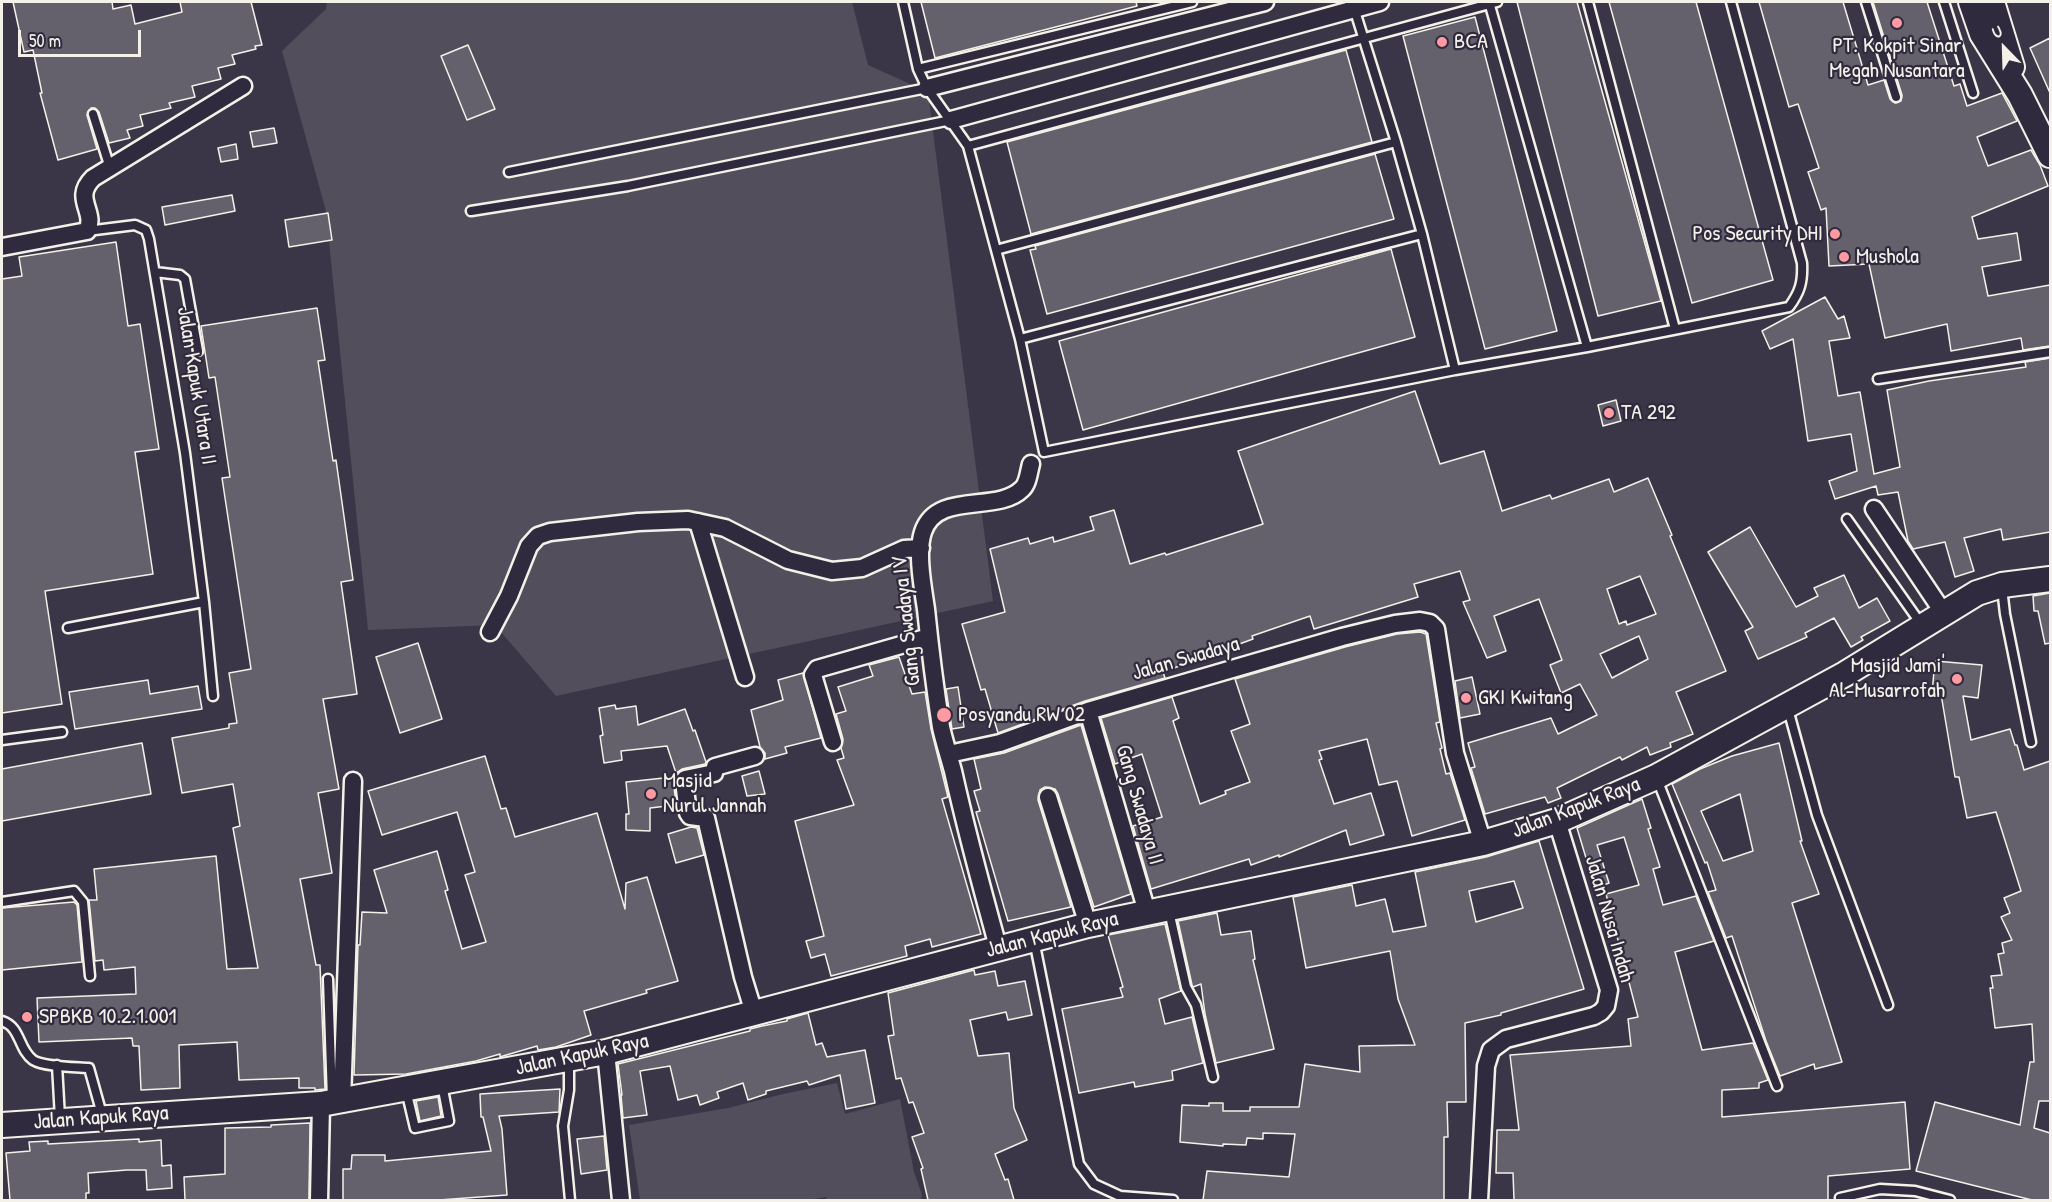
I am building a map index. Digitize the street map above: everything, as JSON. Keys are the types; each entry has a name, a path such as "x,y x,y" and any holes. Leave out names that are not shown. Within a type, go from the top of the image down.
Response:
{"main road":[{"path":"1971,2 1982,34 2020,95 2050,155"},
{"path":"1992,2 2020,95"},
{"name":"Jalan Kapuk Raya","path":"2,1125 332,1102 606,1052 1033,938 1483,843 1557,821 1656,777 1788,705 1977,592 2002,585 2050,579"}],"street":[{"path":"927,88 1265,2"},
{"path":"951,120 1354,5 1380,2"},
{"path":"87,231 89,221 84,195 86,186 93,178 243,86"},
{"name":"Jalan Kapuk Utara II","path":"2,247 87,231"},
{"name":"Gang Swadaya IV","path":"998,947 968,839 942,729 921,571 922,532 932,517 960,504 987,502 1014,495 1024,488 1031,464"},
{"path":"1874,509 1943,612"},
{"path":"490,632 509,596 529,546 538,536 550,532 638,522 688,520 725,528 788,560 832,571 862,568 904,549 921,548"},
{"path":"698,522 745,678"},
{"name":"Jalan Swadaya","path":"949,754 1000,743 1088,711 1342,637 1420,621 1430,623 1436,629 1455,753 1483,843"},
{"path":"832,741 813,675 817,669 929,637"},
{"name":"Gang Swadaya II","path":"1088,711 1157,910"},
{"path":"754,1013 743,977 706,818 690,816 688,813 684,781 714,773 715,767 755,756"},
{"path":"319,1200 332,1102 353,781"},
{"path":"1048,797 1088,925"},
{"name":"Jalan Nusa Indah","path":"1479,1200 1485,1066 1491,1050 1506,1039 1594,1016 1606,1006 1609,998 1609,990 1557,821"},
{"path":"606,1052 621,1200"}],"lane":[{"path":"903,2 918,69 927,88 968,146 1020,339 1044,452"},
{"path":"918,69 1192,2"},
{"path":"968,146 1492,2 1587,347"},
{"path":"1588,2 1675,329"},
{"path":"1031,464 1044,452 1455,370 1587,347 1789,307 1799,292 1803,280 1802,263 1731,2"},
{"path":"1866,2 1896,98"},
{"path":"1944,2 1973,93"},
{"path":"1354,5 1422,234 1455,370"},
{"path":"509,172 927,88"},
{"path":"93,114 110,168"},
{"path":"471,211 628,186 951,120"},
{"path":"996,250 1396,142"},
{"name":"Jalan Kapuk Utara II","path":"87,231 135,225 146,230 149,239 185,453 204,602 213,696"},
{"path":"1020,339 1422,234"},
{"path":"155,272 180,275 185,279 198,351"},
{"path":"1878,379 2050,352"},
{"path":"1847,519 1922,626"},
{"path":"2002,585 2005,614 2031,742"},
{"path":"68,628 204,602"},
{"path":"1788,705 1817,814 1888,1005"},
{"path":"2,741 62,732"},
{"path":"1656,777 1777,1086"},
{"path":"2,902 74,891 83,902 90,976"},
{"path":"1157,910 1186,987 1196,1005 1213,1077"},
{"path":"1033,938 1079,1164 1094,1184 1120,1196 1173,1200"},
{"path":"328,979 332,1102"},
{"path":"2,1021 15,1030 25,1050 36,1061 89,1068 103,1118"},
{"path":"569,1059 569,1090 563,1126 570,1200"},
{"path":"57,1065 60,1121"},
{"path":"406,1090 415,1128 449,1121 442,1083"},
{"path":"1840,1198 1880,1189 1915,1191 1950,1200"}],"shaded area":[{"path":"327,2 852,2 868,65 928,92 993,601 556,696 495,625 368,630 326,211 282,51 326,9"},
{"path":"837,1083 845,1114 900,1099 914,1172 922,1195 921,1200 827,1200 826,1197 807,1200 640,1200 629,1125 728,1108"}],"building":[{"path":"13,2 112,2 113,9 131,5 135,24 182,12 180,2 251,2 262,45 255,46 256,49 232,55 235,64 218,68 221,79 192,86 195,97 169,103 171,108 140,115 143,126 127,130 130,138 109,143 99,112 91,108 87,115 97,149 58,160 40,93 42,93 33,50 24,52"},
{"path":"921,2 1136,2 1137,6 935,58"},
{"path":"1517,2 1577,2 1661,301 1598,316"},
{"path":"1609,2 1696,2 1773,280 1692,303"},
{"path":"1759,2 1843,2 1868,85 1884,80 1890,99 1895,103 1901,101 1902,95 1873,2 1927,2 1954,86 1960,84 1967,106 2002,93 2017,121 1977,137 1988,166 2031,150 2048,186 1972,217 1978,239 2017,233 2021,260 1982,267 1988,296 2050,285 2050,346 2023,350 2021,338 1951,351 1947,324 1885,338 1869,264 1829,266 1826,208 1821,210 1808,172 1819,168 1798,104 1789,107"},
{"path":"1475,17 1557,331 1485,349 1403,36"},
{"path":"2050,38 2050,93 2030,48"},
{"path":"468,45 495,109 467,120 441,56"},
{"path":"1346,50 1372,142 1031,234 1007,142"},
{"path":"274,128 277,143 253,147 250,132"},
{"path":"236,144 238,159 221,162 218,148"},
{"path":"1375,154 1394,219 1047,314 1030,250 1036,249 1035,246"},
{"path":"232,195 235,211 165,225 162,207"},
{"path":"328,213 332,240 289,247 285,220"},
{"path":"116,242 128,326 140,324 159,449 135,452 153,574 45,591 62,704 2,713 2,279 22,276 19,257"},
{"path":"1391,249 1415,337 1083,430 1059,341"},
{"path":"1825,297 1838,319 1844,316 1850,338 1829,341 1838,396 1860,392 1874,474 1900,467 1887,390 1929,381 2026,367 2025,362 2050,358 2050,532 2003,540 2001,529 1964,538 1974,571 1955,577 1945,542 1913,549 1908,541 1898,492 1878,495 1876,486 1835,499 1829,481 1857,471 1851,434 1808,441 1793,339 1770,349 1762,331"},
{"path":"317,308 325,360 318,361 333,461 336,460 353,580 341,582 357,694 323,699 339,789 318,793 332,873 300,879 316,965 320,965 325,1089 299,1088 299,1078 239,1080 237,1042 179,1045 180,1088 141,1090 139,1046 133,1046 132,1038 39,1042 37,998 136,994 135,967 104,970 103,960 95,961 89,900 97,900 94,869 216,856 227,969 258,968 233,828 240,826 233,784 182,793 172,738 229,728 229,724 237,723 229,673 251,669 222,478 230,477 215,377 209,378 201,326"},
{"path":"1415,391 1440,464 1484,451 1502,511 1550,495 1552,499 1609,479 1614,492 1648,478 1726,671 1676,692 1693,734 1670,743 1671,747 1650,755 1647,747 1622,760 1620,757 1557,788 1561,798 1548,803 1545,797 1485,814 1471,768 1475,767 1468,743 1551,718 1558,734 1597,715 1580,684 1561,693 1550,665 1562,660 1539,599 1494,616 1506,651 1487,658 1463,602 1470,600 1460,571 1414,584 1418,597 1314,629 1310,616 1252,636 1253,639 1163,672 1165,678 1085,701 998,733 985,689 981,690 962,624 1005,612 990,549 1028,538 1030,544 1053,537 1054,542 1094,530 1090,517 1114,510 1130,564 1263,524 1238,451","holes":["1640,576 1656,614 1627,625 1626,621 1619,624 1607,589","1639,636 1648,659 1612,678 1600,654"]},
{"name":"TA 292","path":"1616,400 1621,421 1603,426 1598,405"},
{"path":"1750,527 1796,607 1818,596 1814,588 1844,575 1859,608 1877,598 1890,621 1861,637 1863,640 1851,647 1834,618 1805,633 1807,637 1758,659 1745,631 1753,627 1708,552"},
{"path":"2050,593 2050,643 2045,644 2038,611 2034,611 2033,596"},
{"path":"1420,632 1426,634 1440,722 1436,723 1442,748 1440,749 1446,774 1450,773 1465,820 1412,836 1397,781 1379,785 1367,739 1319,751 1322,759 1319,760 1334,804 1371,793 1384,835 1350,845 1346,830 1279,857 1279,855 1251,865 1249,859 1151,889 1133,826 1162,817 1142,754 1115,764 1101,718 1172,697 1179,718 1173,721 1200,804 1226,794 1225,791 1250,782 1231,731 1250,724 1235,679 1345,647 1397,634"},
{"path":"418,643 442,719 400,733 376,657"},
{"path":"899,657 912,694 925,692 931,729 948,797 942,799 981,934 932,947 930,939 905,946 907,956 831,976 825,954 811,958 806,941 824,936 795,821 854,805 837,760 844,758 841,748 843,739 836,714 846,711 838,687 873,676 869,665"},
{"path":"1935,661 1982,665 1978,698 1963,696 1971,740 2010,729 2024,770 2050,761 2050,1101 2039,1101 2034,1128 2050,1133 2050,1200 2032,1200 1916,1171 1935,1102 2020,1125 2030,1062 2034,1062 2032,1024 1995,1028 1990,988 1993,988 1991,976 2002,975 1998,954 2004,953 2002,943 2012,940 2001,917 2010,913 2004,898 2021,891 1996,812 1967,818 1959,777 1955,777 1941,694 1932,693"},
{"path":"803,673 821,738 785,747 787,753 765,759 751,710 783,700 778,680"},
{"name":"GKI Kwitang","path":"1472,677 1480,714 1460,718 1455,681"},
{"path":"148,680 150,694 198,686 202,709 75,729 69,692"},
{"path":"958,687 964,727 952,729 946,689"},
{"path":"615,705 616,709 636,706 638,725 685,709 693,731 695,730 705,764 682,769 676,773 667,746 621,751 622,760 604,763 599,708"},
{"path":"1081,725 1131,894 1094,907 1058,794 1055,789 1045,787 1040,790 1038,800 1071,907 1008,921 976,812 980,811 974,791 981,789 974,759 1004,753"},
{"path":"142,743 151,794 2,821 2,769"},
{"path":"1779,743 1802,841 1800,841 1819,894 1792,903 1842,1062 1815,1069 1814,1064 1780,1076 1766,1041 1732,936 1726,938 1708,892 1716,890 1707,862 1705,863 1672,784 1732,756","holes":["1740,794 1753,851 1723,861 1701,811"]},
{"path":"485,756 501,809 506,808 515,837 597,813 625,909 626,883 647,877 678,981 646,990 647,993 584,1011 591,1035 556,1047 538,1050 537,1046 500,1057 500,1054 476,1061 406,1074 354,1075 358,945 360,945 362,912 387,913 374,870 437,851 448,890 445,891 462,949 486,942 465,875 475,872 457,812 382,835 368,791"},
{"path":"759,771 765,794 747,796 742,776"},
{"name":"Masjid Nurul Jannah","path":"673,777 676,805 650,808 650,831 626,830 626,814 629,814 626,782"},
{"path":"1642,799 1651,828 1648,829 1660,867 1653,869 1663,905 1696,896 1714,941 1675,952 1702,1050 1753,1043 1768,1080 1759,1083 1759,1088 1722,1090 1722,1117 1905,1102 1910,1169 1828,1176 1828,1200 1514,1200 1513,1173 1496,1173 1497,1130 1519,1130 1510,1055 1631,1046 1628,1019 1638,1017 1606,894 1639,885 1624,837 1597,845 1609,883 1595,888 1577,828"},
{"path":"691,827 697,828 704,855 676,863 668,834"},
{"path":"1539,841 1584,989 1501,1013 1501,1015 1465,1023 1466,1102 1447,1102 1448,1137 1444,1137 1444,1200 1203,1200 1207,1171 1289,1177 1295,1134 1263,1133 1263,1139 1247,1138 1246,1145 1223,1144 1223,1146 1180,1142 1182,1105 1209,1106 1209,1103 1223,1103 1223,1111 1250,1111 1250,1107 1299,1107 1305,1064 1360,1072 1359,1046 1415,1045 1398,999 1390,951 1306,968 1293,897 1352,885 1356,906 1385,899 1393,932 1426,926 1415,872 1486,857","holes":["1514,881 1523,908 1476,922 1469,891"]},
{"path":"74,902 77,905 82,962 2,970 2,908"},
{"path":"1217,913 1221,935 1251,931 1255,959 1253,960 1274,1049 1216,1063 1201,984 1193,987 1192,985 1178,921"},
{"path":"1165,924 1181,991 1159,999 1165,1024 1192,1017 1203,1063 1172,1071 1173,1080 1135,1087 1134,1082 1079,1093 1062,1009 1123,997 1120,988 1123,987 1108,935"},
{"path":"974,970 975,975 995,971 998,986 1025,981 1032,1015 1008,1020 1006,1012 970,1020 978,1056 1009,1053 1014,1108 1027,1140 995,1154 1005,1180 1008,1179 1014,1200 928,1200 921,1169 923,1168 912,1137 924,1133 913,1102 909,1103 901,1078 896,1079 888,1036 894,1035 888,993"},
{"path":"808,1013 816,1045 822,1043 827,1057 865,1050 875,1103 846,1109 840,1075 809,1085 807,1081 766,1091 766,1094 748,1100 743,1083 717,1092 719,1098 700,1105 697,1095 678,1100 670,1066 640,1071 647,1115 623,1118 618,1064 750,1031 750,1029 787,1021 787,1019"},
{"path":"560,1089 559,1112 499,1116 507,1195 439,1200 343,1200 343,1169 351,1169 352,1155 385,1155 385,1161 491,1151 483,1117 481,1117 480,1094"},
{"path":"438,1097 441,1116 420,1121 416,1101"},
{"path":"310,1123 309,1200 185,1200 184,1177 225,1174 225,1128"},
{"path":"604,1136 607,1170 581,1174 577,1139"},
{"path":"139,1139 139,1142 161,1140 162,1166 171,1165 172,1188 147,1190 146,1170 127,1170 88,1173 89,1193 86,1193 86,1200 10,1200 6,1153 30,1151 29,1142 48,1141 48,1144"}],"place":[{"name":"PT. Kokpit Sinar Megah Nusantara","path":"1897,23"},
{"name":"BCA","path":"1442,42"},
{"name":"Pos Security DHI","path":"1835,234"},
{"name":"Mushola","path":"1844,257"},
{"name":"TA 292","path":"1609,413"},
{"name":"Masjid Jami' Al-Musarrofah","path":"1957,679"},
{"name":"GKI Kwitang","path":"1466,698"},
{"name":"Posyandu RW 02","path":"944,715"},
{"name":"Masjid Nurul Jannah","path":"651,794"},
{"name":"SPBKB 10.2.1.001","path":"27,1017"}]}
